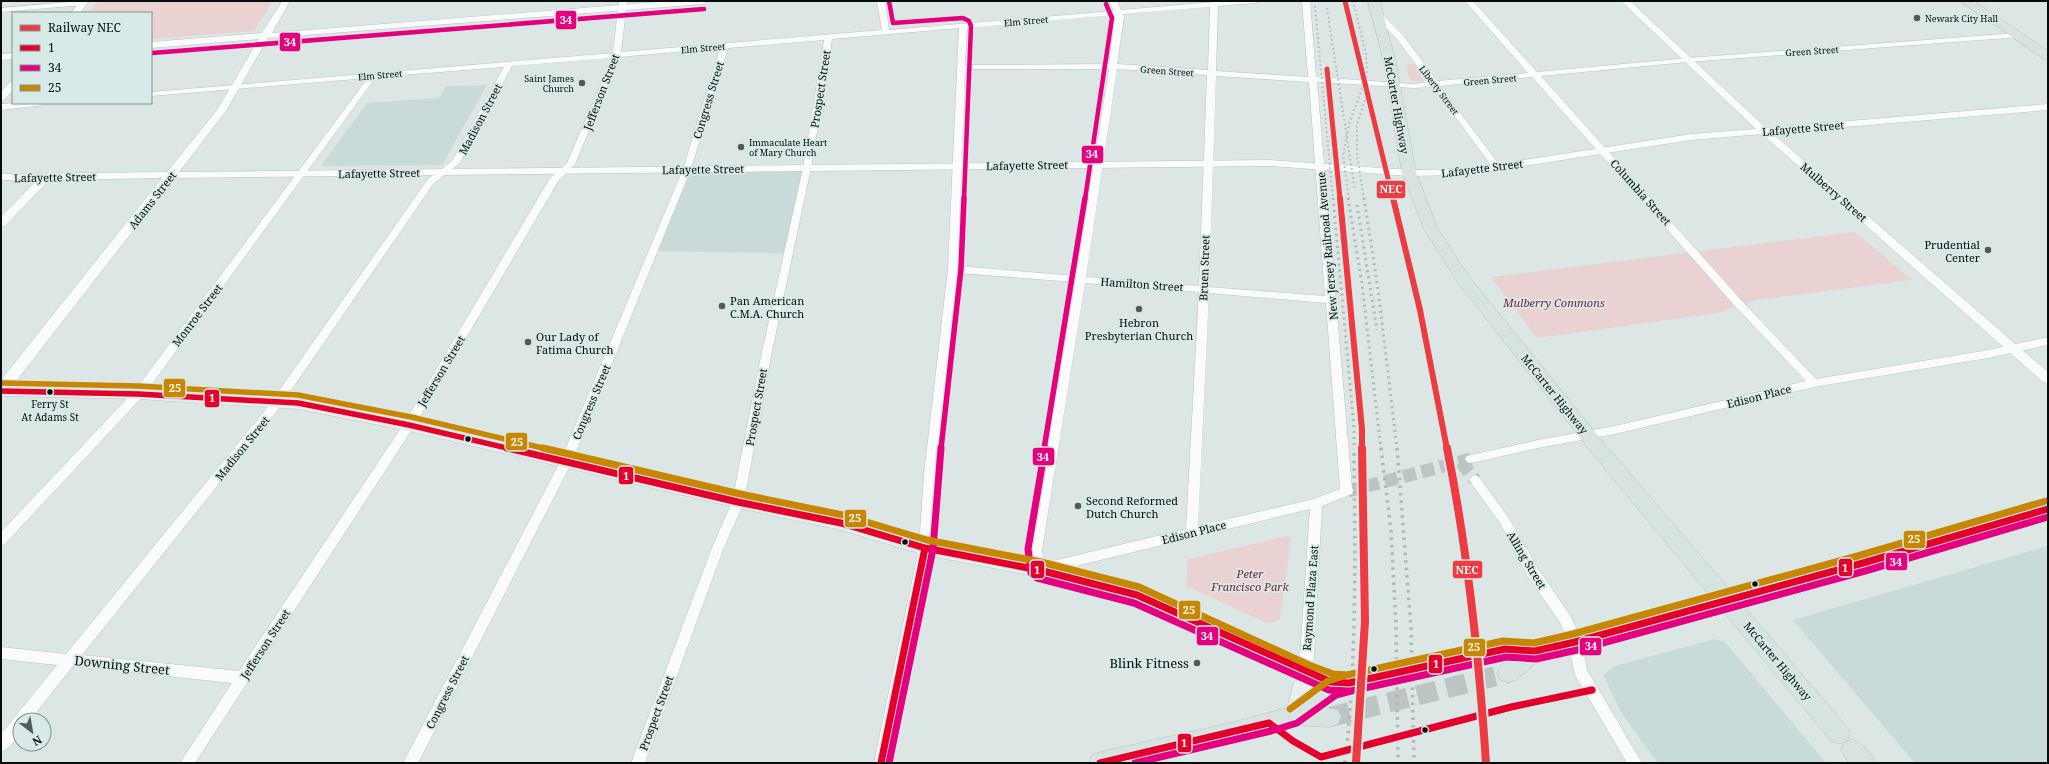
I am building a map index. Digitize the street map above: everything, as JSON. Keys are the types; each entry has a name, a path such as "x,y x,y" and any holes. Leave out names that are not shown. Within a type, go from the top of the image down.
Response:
{"main road":[{"name":"McCarter Highway","path":"1374,1 1388,57 1409,173 1431,230 1463,279 1588,435 1852,749"},
{"path":"1966,1 2048,56"},
{"path":"1,391 138,394 298,403 409,425 738,502 841,523 925,548 1039,570 1137,595 1332,685 1295,715"},
{"path":"1505,649 1535,651 1574,642 1726,599 1768,589 2048,509"},
{"path":"1508,673 1535,651"},
{"name":"Raymond Plaza East","path":"1295,715 1306,672"},
{"path":"1100,763 1236,732 1295,715 1330,717"}],"street":[{"name":"Adams Street","path":"1,387 12,377 221,112 286,1"},
{"path":"152,45 623,4 702,1"},
{"path":"881,1 886,32"},
{"path":"1039,570 1036,550 1099,164 1120,16 1113,1"},
{"name":"Elm Street","path":"152,94 1255,1"},
{"name":"New Jersey Railroad Avenue","path":"1306,1 1347,491"},
{"name":"Columbia Street","path":"1469,1 1537,75 1738,303 1814,383"},
{"name":"Mulberry Street","path":"1625,1 1763,131 2048,379"},
{"path":"1,10 84,2"},
{"path":"76,12 84,2"},
{"name":"Jefferson Street","path":"187,763 409,425 555,178 571,164 617,55 623,4"},
{"name":"Bruen Street","path":"1192,532 1204,289 1214,4"},
{"name":"Liberty Street","path":"1378,15 1399,36 1434,85 1497,167"},
{"path":"881,763 925,548 930,474 953,269 956,166 963,26"},
{"name":"Green Street","path":"962,67 1112,67 1393,86 1434,85 1688,60 2017,35"},
{"name":"Prospect Street","path":"638,763 717,550 738,502 765,361 807,168 828,37"},
{"name":"Congress Street","path":"410,763 566,462 688,169 725,46"},
{"path":"1,57 12,56"},
{"name":"Madison Street","path":"28,712 69,659 278,402 428,186 443,172 456,163 509,64"},
{"name":"Monroe Street","path":"1,540 138,394 374,75"},
{"path":"1,98 12,85"},
{"path":"1,107 33,104"},
{"name":"Lafayette Street","path":"1,177 562,172 688,169 1208,163 1270,163 1409,173 1466,172 1691,137 2048,108"},
{"path":"1,224 46,177"},
{"name":"Hamilton Street","path":"953,269 1331,300"},
{"name":"Edison Place","path":"1471,459 1652,422 1814,383 1988,354 2048,341"},
{"name":"Alling Street","path":"1475,480 1504,520 1532,572 1562,613 1570,628 1580,672 1635,763"},
{"name":"Edison Place","path":"1039,570 1316,503 1347,491"},
{"name":"Raymond Plaza East","path":"1306,672 1316,503"},
{"name":"Downing Street","path":"1,653 243,678"},
{"name":"Madison Street","path":"1,745 12,732"}],"shaded area":[{"path":"487,85 442,165 321,166 367,103 439,98 447,86"},
{"path":"807,168 784,253 654,251 687,169"},
{"path":"2048,546 2048,763 1915,763 1793,620"},
{"path":"1715,639 1725,642 1826,763 1658,763 1622,714 1603,675 1615,666"}],"green space":[{"path":"98,1 273,1 254,31 152,39 152,12 89,12"},
{"path":"1414,64 1424,81 1411,81 1405,65"},
{"name":"Mulberry Commons","path":"1855,232 1912,280 1756,300 1718,313 1537,338 1491,277"},
{"name":"Peter Francisco Park","path":"1287,536 1291,539 1280,620 1267,623 1186,586 1188,559"}],"tunnel":[{"path":"1348,491 1471,459"},
{"path":"1461,462 1475,480"},
{"path":"1332,688 1505,649"},
{"path":"1330,717 1508,673"},
{"path":"1331,682 1349,683"}],"railway":[{"path":"1347,136 1349,124 1367,75 1366,54 1353,1"},
{"path":"1315,6 1333,199"},
{"path":"1327,8 1347,136"},
{"path":"1364,199 1357,155 1357,124 1365,100"},
{"path":"1347,136 1355,190"},
{"path":"1347,136 1343,155 1349,199"},
{"path":"1333,198 1354,428 1354,448"},
{"path":"1348,198 1362,284 1381,449"},
{"path":"1364,198 1378,289 1397,449"},
{"path":"1357,205 1377,330"},
{"path":"1345,763 1352,684 1355,566 1354,448"},
{"path":"1381,448 1391,531 1396,625 1398,763"},
{"path":"1397,448 1411,628 1414,763"}],"rail line":[{"name":"NEC","path":"1345,1 1420,310 1452,473 1464,541 1481,686 1486,763"},
{"name":"NEC","path":"1327,69 1362,429 1365,621 1356,763"}],"transit line":[{"name":"34","path":"889,1 893,23 963,18 969,21 971,26 961,269 938,475 933,549 889,763"},
{"name":"34","path":"1106,4 1112,18 1091,163 1028,549 1031,573 1037,578 1134,603 1329,690 1349,691"},
{"name":"34","path":"152,53 704,9"},
{"name":"25","path":"1,383 138,386 298,395 411,417 740,494 843,515 927,540 1041,562 1139,587 1309,665 1333,674 1349,675"},
{"name":"1","path":"1,391 138,394 298,403 409,425 738,502 841,523 925,548 1039,570 1137,595 1331,682 1349,683 1505,649 1535,651 1575,642 1863,563 2048,509"},
{"name":"25","path":"1290,709 1328,681 1347,675 1503,641 1534,643 1573,634 1861,555 2046,501"},
{"name":"34","path":"1135,763 1271,731 1297,723 1336,695 1506,657 1536,659 1577,650 1865,571 2048,517"},
{"name":"1","path":"881,763 925,548"},
{"name":"1","path":"1269,723 1293,741 1321,757 1511,707 1592,690"},
{"name":"1","path":"1100,763 1269,723"}],"place":[{"name":"Newark City Hall","path":"1917,18"},
{"name":"Saint James Church","path":"582,83"},
{"name":"Immaculate Heart of Mary Church","path":"741,147"},
{"name":"Prudential Center","path":"1988,250"},
{"name":"Pan American C.M.A. Church","path":"722,306"},
{"name":"Hebron Presbyterian Church","path":"1139,309"},
{"name":"Our Lady of Fatima Church","path":"528,342"},
{"name":"Ferry St At Adams St","path":"50,392"},
{"name":"Second Reformed Dutch Church","path":"1078,506"},
{"name":"Blink Fitness","path":"1197,663"}]}
